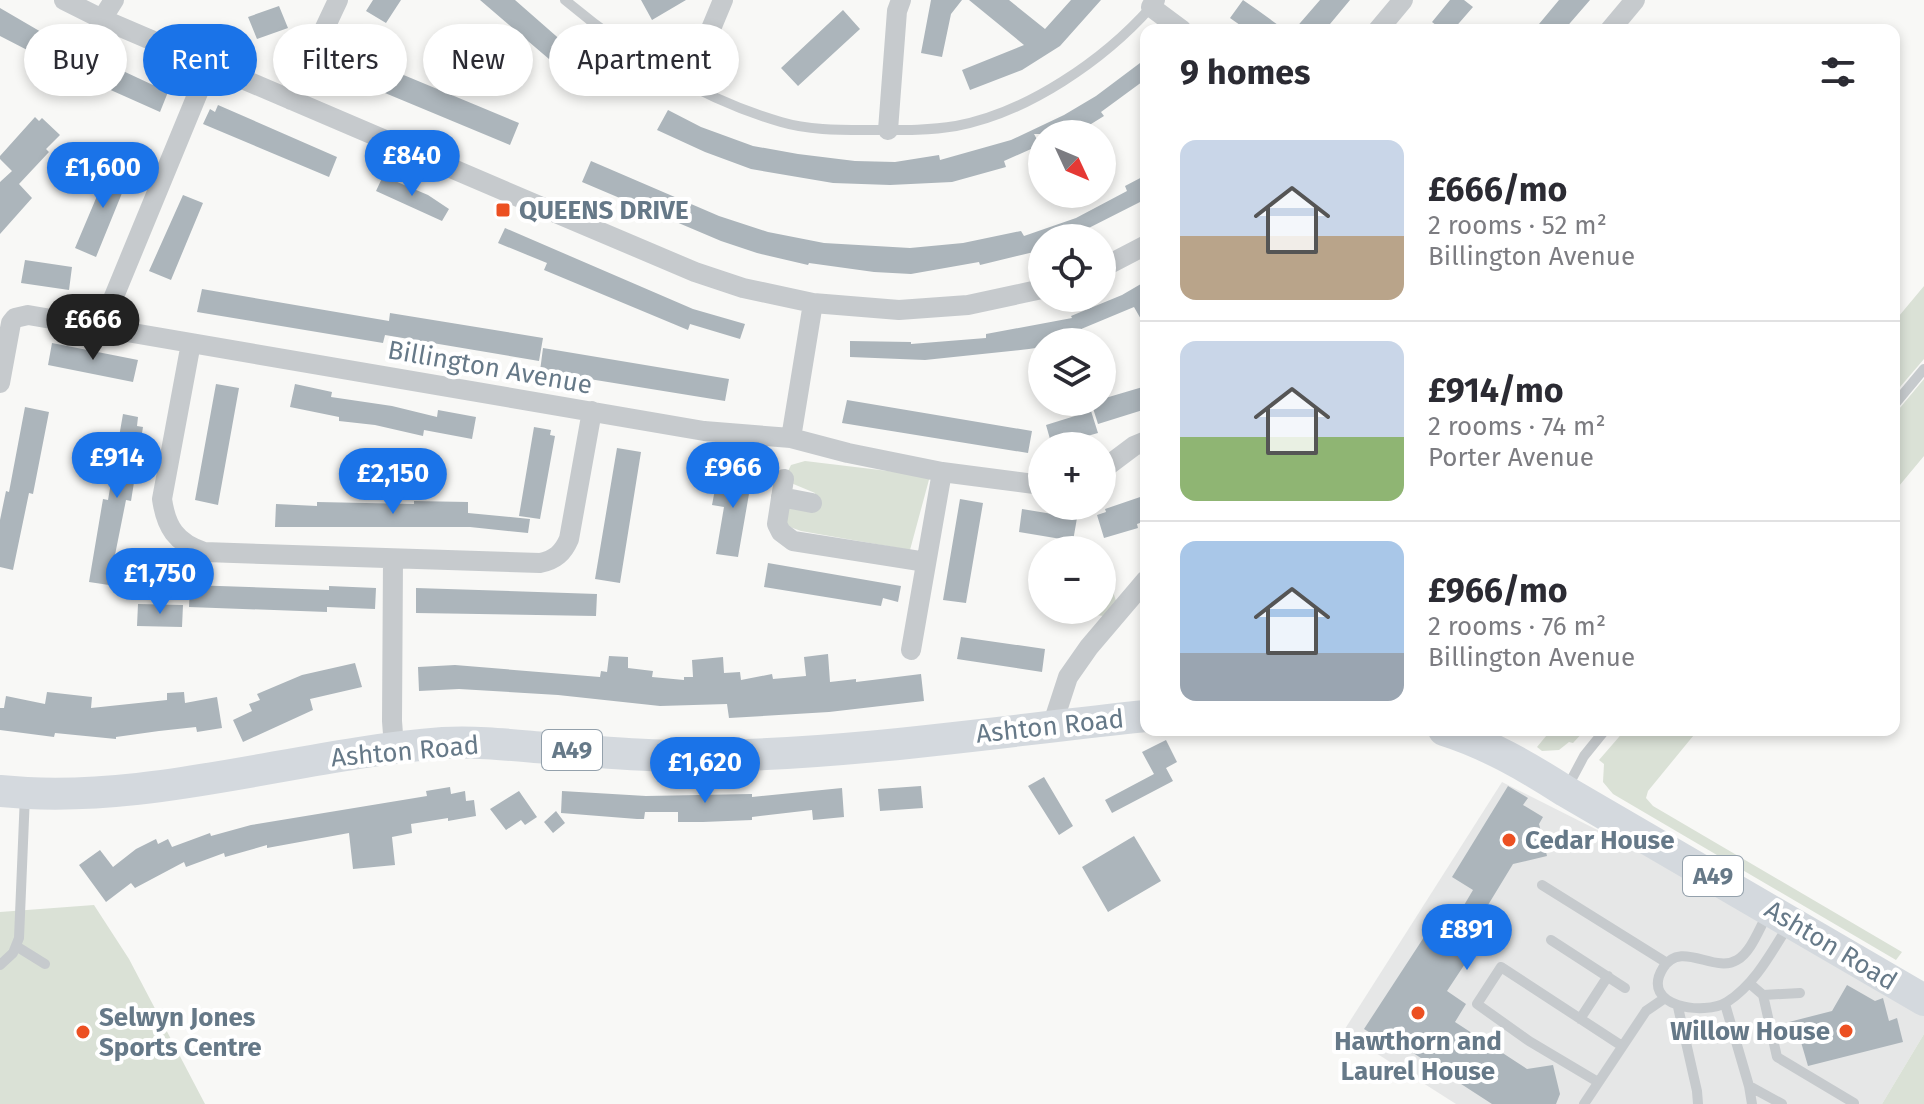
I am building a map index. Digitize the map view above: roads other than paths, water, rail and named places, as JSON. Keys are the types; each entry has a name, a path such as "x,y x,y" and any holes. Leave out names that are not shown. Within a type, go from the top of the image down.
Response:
{"main road":[{"name":"Ashton Road","path":"12,792 145,788 394,747 448,743 492,743 628,754 759,755 1140,717"},
{"name":"Ashton Road","path":"1462,736 1519,761 1565,791 1924,1000"}],"street":[{"path":"64,0 143,37"},
{"path":"102,19 114,0"},
{"path":"291,100 338,0"},
{"path":"713,24 723,0"},
{"path":"888,130 897,11 901,0"},
{"path":"1383,24 1403,0"},
{"path":"1615,24 1635,0"},
{"path":"1153,4 1175,24"},
{"path":"257,86 695,272 755,292 813,303 899,310 980,303 1028,292"},
{"path":"101,328 197,96"},
{"path":"1116,261 1140,248"},
{"path":"791,438 813,303"},
{"name":"Billington Avenue","path":"0,383 11,323 15,318 28,315 704,431 791,438 942,472 1028,483"},
{"path":"191,343 162,499 165,516 178,540 204,552 540,563 558,555 569,539 592,411"},
{"path":"1116,460 1140,444"},
{"path":"911,650 942,472"},
{"path":"812,503 782,488 777,524 781,532 793,541 926,562"},
{"path":"393,559 394,747"},
{"path":"1052,726 1068,677 1140,587"}],"lane":[{"path":"565,0 597,24"},
{"path":"715,96 783,123 822,130 917,131 969,123 1033,97 1072,76 1109,49 1153,4"},
{"path":"1900,398 1924,369"},
{"path":"1565,791 1584,756 1600,736"},
{"path":"0,965 16,946 20,924 12,792"},
{"path":"1542,885 1667,963"},
{"path":"1781,915 1749,983 1725,1004 1678,1007 1665,998 1659,985 1667,963 1681,956 1719,964 1734,962 1781,915"},
{"path":"1551,940 1625,988"},
{"path":"16,946 45,964"},
{"path":"1598,1082 1529,1041 1477,1004 1501,967 1622,1046"},
{"path":"1580,1019 1608,976"},
{"path":"1749,983 1763,995 1777,1057 1854,1103"},
{"path":"1763,995 1800,993"},
{"path":"1584,1104 1646,1011 1665,998"},
{"path":"1725,1004 1752,1104"},
{"path":"1678,1007 1698,1104"},
{"path":"1749,1086 1782,1104"}],"place":[{"name":"QUEENS DRIVE","path":"503,210"},
{"name":"Cedar House","path":"1509,840"},
{"name":"Hawthorn and Laurel House","path":"1418,1013"},
{"name":"Willow House","path":"1846,1031"},
{"name":"Selwyn Jones Sports Centre","path":"83,1032"}]}
